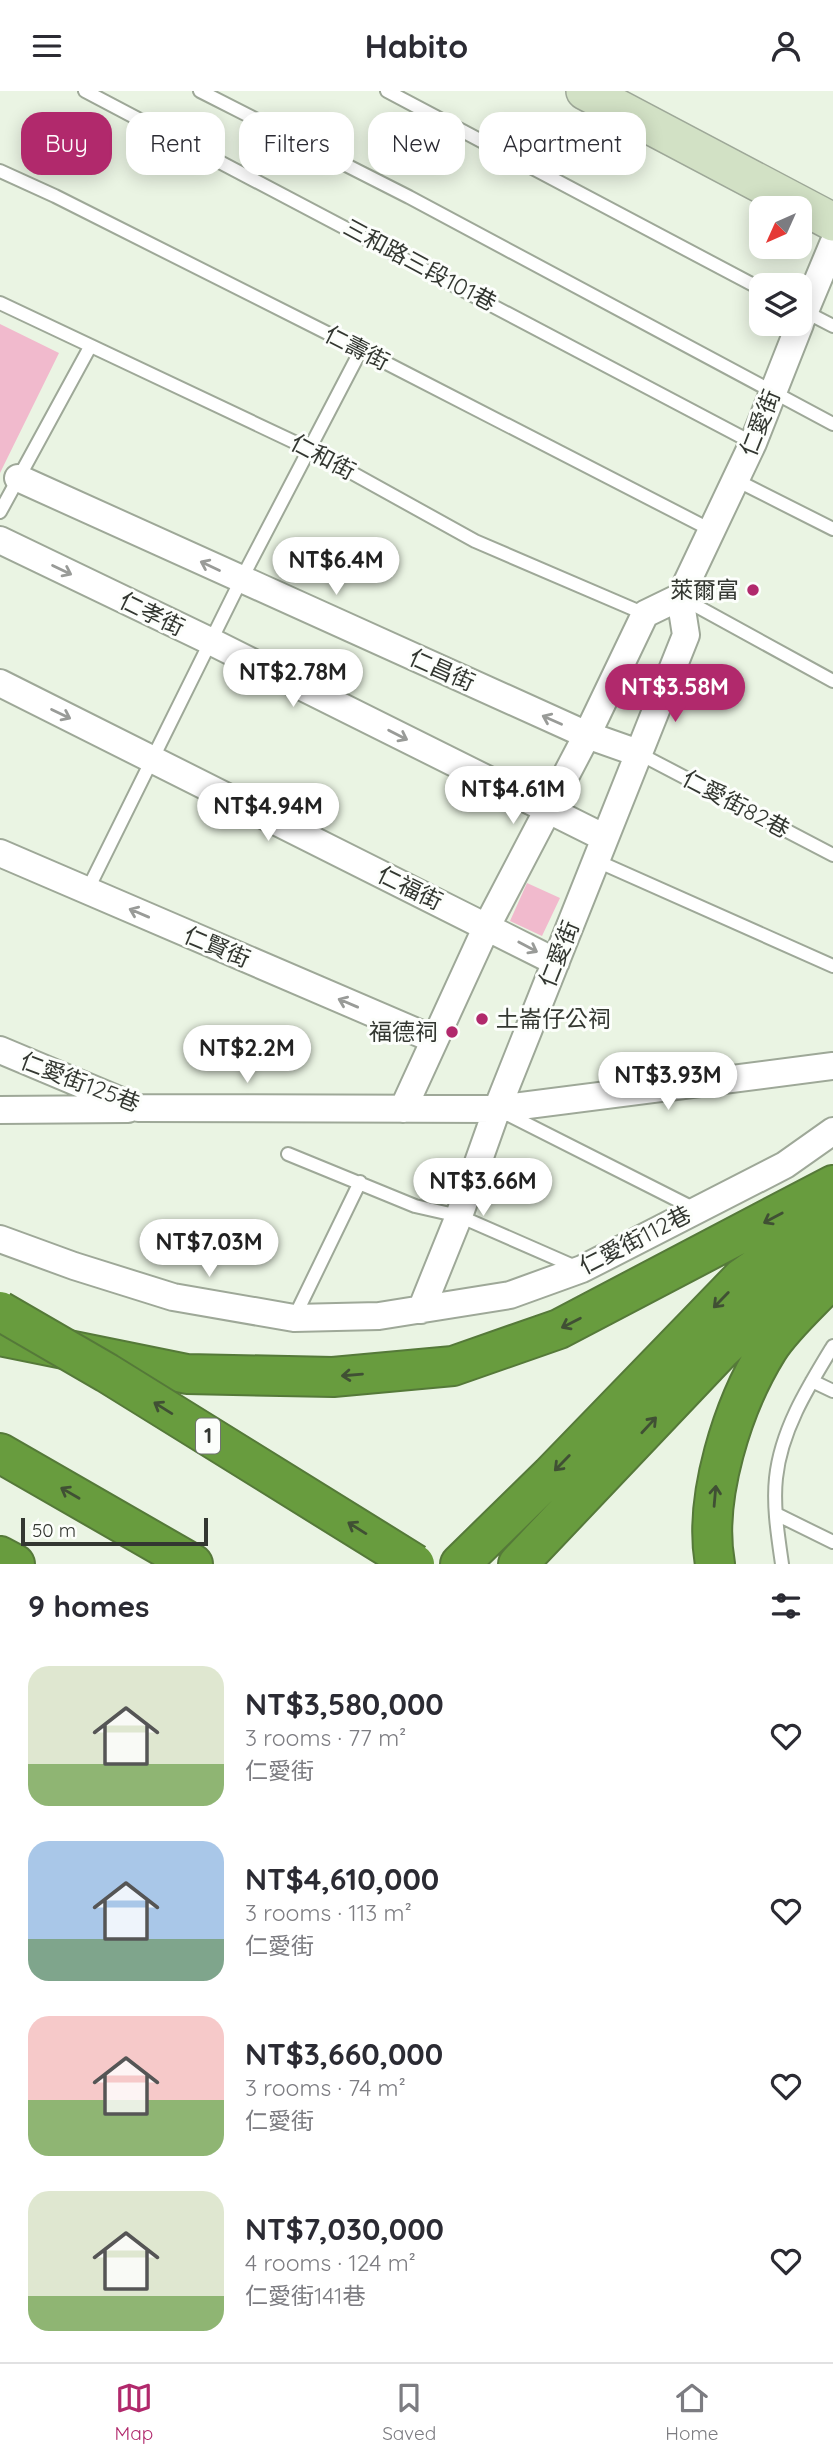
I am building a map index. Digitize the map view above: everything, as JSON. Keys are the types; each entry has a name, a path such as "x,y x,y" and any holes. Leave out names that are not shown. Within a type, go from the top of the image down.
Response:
{"highway":[{"path":"0,1336 187,1374 333,1377 453,1366 559,1329 833,1185"},
{"path":"460,1564 551,1475 742,1277 833,1214"},
{"path":"518,1564 722,1349 818,1257 833,1249"},
{"path":"715,1564 714,1490 744,1394 770,1347 833,1277"},
{"name":"1","path":"0,1311 107,1373 415,1564"},
{"path":"0,1453 193,1564"},
{"path":"0,1556 15,1564"}],"street":[{"path":"585,91 833,222"},
{"name":"仁愛街","path":"812,292 833,244"},
{"name":"仁愛街","path":"421,1310 459,1216 497,1109 686,635 680,597 754,443 794,336"},
{"name":"仁昌街","path":"18,478 586,736 638,753"},
{"name":"仁孝街","path":"0,540 210,641 548,810 601,849"},
{"path":"403,1109 487,926 586,736 645,614 680,597"},
{"name":"仁福街","path":"0,683 556,962"},
{"name":"仁賢街","path":"0,853 433,1039"},
{"name":"仁愛街125巷","path":"0,1050 138,1108 497,1109 833,1066"},
{"path":"0,1110 138,1108"},
{"name":"仁愛街112巷","path":"0,1240 173,1297 295,1318 379,1316 510,1294 582,1269 785,1165 833,1131"}],"lane":[{"name":"三和路三段101巷","path":"85,91 754,443"},
{"path":"200,91 409,197 833,424"},
{"path":"387,91 749,283"},
{"name":"仁壽街","path":"0,171 361,350 711,530"},
{"name":"仁和街","path":"0,303 309,449 475,541 645,614"},
{"path":"812,320 833,326"},
{"path":"0,512 90,347"},
{"path":"87,891 210,641 361,350"},
{"path":"736,479 833,529"},
{"path":"680,597 833,681"},
{"name":"仁愛街82巷","path":"638,753 833,855"},
{"path":"601,849 833,966"},
{"path":"497,1109 696,1209"},
{"path":"288,1154 415,1206 459,1216 582,1269"},
{"path":"295,1318 360,1182"},
{"path":"782,1564 776,1514 776,1478 786,1432 833,1346"},
{"path":"812,1381 833,1391"},
{"path":"776,1514 833,1542"}],"shaded area":[{"path":"0,324 59,353 0,473"},
{"path":"527,883 560,898 542,936 510,921"}],"place":[{"name":"萊爾富","path":"753,590"},
{"name":"土崙仔公祠","path":"482,1019"},
{"name":"福德祠","path":"452,1032"}]}
